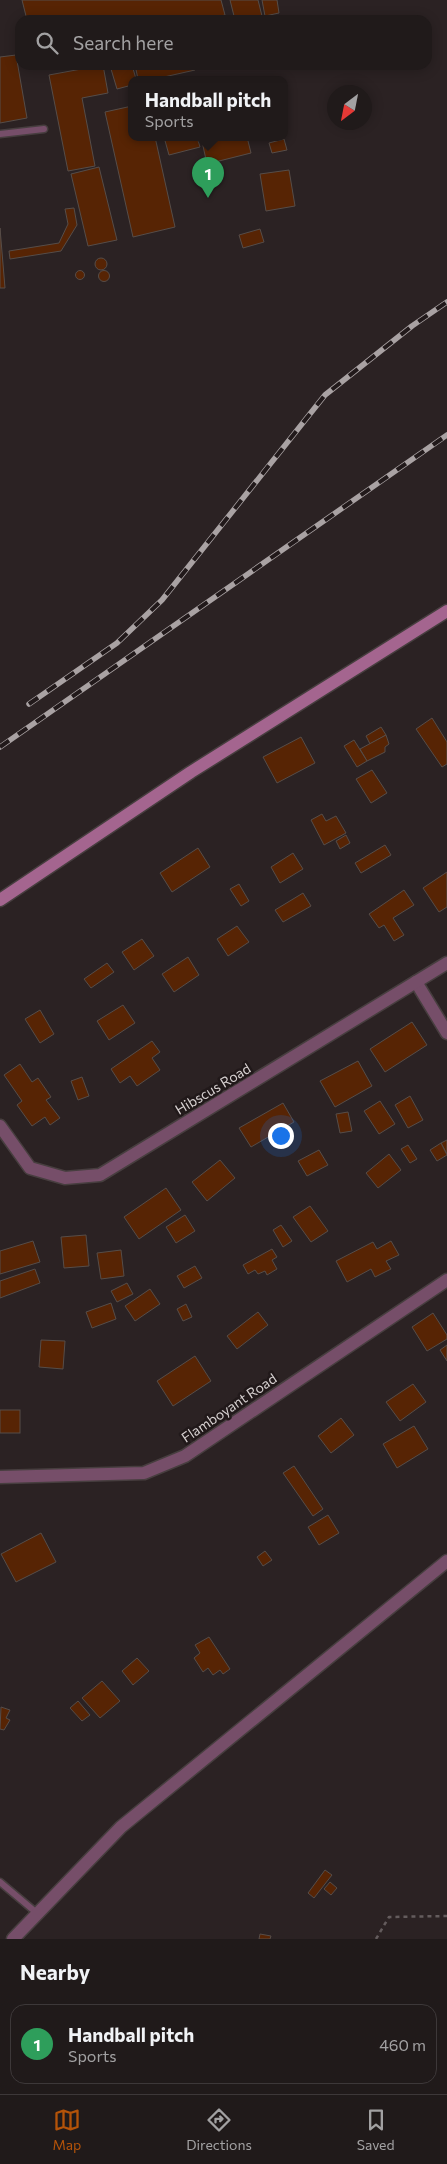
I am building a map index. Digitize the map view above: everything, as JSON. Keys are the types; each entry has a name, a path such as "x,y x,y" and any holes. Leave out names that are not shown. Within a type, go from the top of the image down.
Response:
{"street":[{"path":"0,900 192,772 447,611"},
{"name":"Hibscus Road","path":"0,1126 30,1168 65,1178 100,1175 447,962"},
{"path":"416,982 447,1033"},
{"name":"Flamboyant Road","path":"0,1477 144,1473 185,1456 447,1280"},
{"path":"13,1939 121,1826 447,1561"}],"lane":[{"path":"0,134 44,129"},
{"path":"0,1882 38,1914"}],"path":[{"path":"376,1939 389,1917 447,1916"}],"building":[{"path":"22,0 221,0 225,15 26,15"},
{"path":"230,0 258,0 262,15 234,15"},
{"path":"262,0 277,0 279,13 265,15"},
{"path":"15,55 15,70 19,70 27,118 0,123 0,57"},
{"path":"76,70 104,70 108,93 82,98 95,166 68,171 49,75"},
{"path":"111,70 133,70 135,76 128,76 128,86 117,89"},
{"path":"136,70 195,70 168,76 137,76"},
{"path":"128,107 128,141 156,141 175,227 133,237 105,112"},
{"path":"165,141 198,141 200,147 169,155"},
{"path":"202,141 248,141 251,153 207,164"},
{"path":"285,141 287,150 272,153 269,143"},
{"path":"99,167 117,240 88,246 71,174"},
{"path":"289,170 295,206 266,211 260,174"},
{"path":"74,208 77,225 61,251 10,259 9,251 59,243 68,224 65,209"},
{"path":"0,228 5,288 0,288"},
{"path":"260,229 264,242 243,248 239,235"},
{"path":"101,258 107,264 101,270 95,264"},
{"path":"80,270 85,275 80,280 75,275"},
{"path":"104,270 110,276 104,282 98,276"},
{"path":"432,718 447,742 447,764 442,767 416,729"},
{"path":"381,727 386,735 370,744 366,736"},
{"path":"386,735 389,744 385,747 385,752 367,761 360,749"},
{"path":"301,737 315,763 277,783 263,757"},
{"path":"354,740 367,761 357,767 344,746"},
{"path":"372,770 387,793 371,803 356,779"},
{"path":"322,814 326,821 336,816 346,833 324,845 311,820"},
{"path":"346,835 350,843 340,849 336,841"},
{"path":"385,845 391,855 361,873 355,863"},
{"path":"198,848 210,867 172,892 160,873"},
{"path":"293,853 303,869 280,883 271,867"},
{"path":"447,872 447,907 439,912 423,888"},
{"path":"239,884 249,901 241,906 230,889"},
{"path":"404,890 414,905 393,918 404,935 394,941 384,925 379,928 369,914"},
{"path":"303,893 311,906 283,922 275,910"},
{"path":"237,926 249,942 228,956 217,939"},
{"path":"142,939 154,956 134,970 122,952"},
{"path":"188,957 199,975 174,992 162,974"},
{"path":"107,963 114,972 91,988 84,979"},
{"path":"123,1005 135,1023 109,1040 97,1021"},
{"path":"40,1010 54,1034 40,1043 25,1019"},
{"path":"412,1022 427,1045 385,1072 370,1049"},
{"path":"152,1041 160,1052 152,1058 160,1070 137,1086 130,1076 120,1083 111,1069"},
{"path":"358,1061 372,1086 335,1107 320,1081"},
{"path":"20,1064 32,1082 38,1078 51,1097 46,1100 60,1118 50,1125 45,1117 32,1126 17,1105 22,1101 4,1075"},
{"path":"82,1077 89,1096 78,1100 71,1081"},
{"path":"410,1096 423,1120 408,1128 395,1105"},
{"path":"380,1101 395,1124 379,1134 364,1111"},
{"path":"283,1103 294,1122 251,1147 239,1128"},
{"path":"348,1112 352,1131 340,1133 336,1114"},
{"path":"447,1140 447,1154 441,1143"},
{"path":"441,1143 447,1155 437,1161 430,1150"},
{"path":"408,1145 417,1159 410,1163 401,1149"},
{"path":"319,1150 328,1165 307,1176 298,1161"},
{"path":"389,1154 401,1170 378,1188 366,1173"},
{"path":"220,1160 235,1178 207,1201 192,1182"},
{"path":"166,1188 181,1210 139,1239 124,1217"},
{"path":"310,1206 328,1231 311,1242 293,1217"},
{"path":"185,1215 195,1231 176,1243 166,1227"},
{"path":"281,1225 292,1241 283,1247 273,1230"},
{"path":"86,1235 89,1266 64,1268 61,1237"},
{"path":"33,1241 40,1262 0,1274 0,1251"},
{"path":"391,1241 399,1255 386,1261 391,1269 375,1277 371,1269 347,1282 336,1261 373,1242 377,1249"},
{"path":"272,1249 277,1257 272,1260 277,1269 267,1275 265,1271 258,1274 255,1270 248,1274 243,1265"},
{"path":"121,1250 124,1276 101,1279 97,1253"},
{"path":"195,1266 202,1278 184,1288 177,1276"},
{"path":"35,1269 40,1283 0,1298 0,1281"},
{"path":"127,1283 133,1294 117,1302 111,1291"},
{"path":"150,1289 160,1304 135,1321 125,1306"},
{"path":"111,1303 116,1319 92,1328 86,1312"},
{"path":"186,1304 192,1317 183,1321 177,1309"},
{"path":"258,1312 268,1325 237,1349 227,1336"},
{"path":"433,1313 447,1335 447,1339 427,1351 412,1327"},
{"path":"41,1340 65,1341 63,1369 39,1367"},
{"path":"447,1345 447,1361 440,1350"},
{"path":"195,1356 211,1381 173,1406 157,1381"},
{"path":"413,1384 426,1402 400,1421 386,1402"},
{"path":"0,1410 20,1410 20,1433 0,1433"},
{"path":"341,1418 354,1435 331,1453 318,1436"},
{"path":"414,1426 428,1449 397,1468 383,1444"},
{"path":"294,1466 323,1509 313,1516 283,1473"},
{"path":"328,1515 339,1533 319,1545 308,1527"},
{"path":"41,1533 56,1562 16,1582 1,1554"},
{"path":"265,1551 272,1560 263,1566 257,1557"},
{"path":"209,1637 230,1669 223,1674 220,1670 213,1675 208,1668 203,1672 194,1658 200,1653 195,1645"},
{"path":"137,1658 149,1671 133,1685 122,1671"},
{"path":"102,1681 120,1701 100,1718 82,1698"},
{"path":"78,1701 90,1715 82,1721 70,1708"},
{"path":"1,1707 10,1710 6,1718 10,1720 4,1730 0,1729"},
{"path":"325,1870 332,1875 314,1898 308,1893"},
{"path":"330,1882 337,1888 331,1895 324,1889"},
{"path":"260,1934 271,1936 270,1939 259,1939"}],"railway":[{"path":"29,704 117,643 162,600 325,395 412,326 447,302"},
{"path":"0,747 447,435"}],"place":[{"name":"Handball pitch","path":"208,198"}]}
